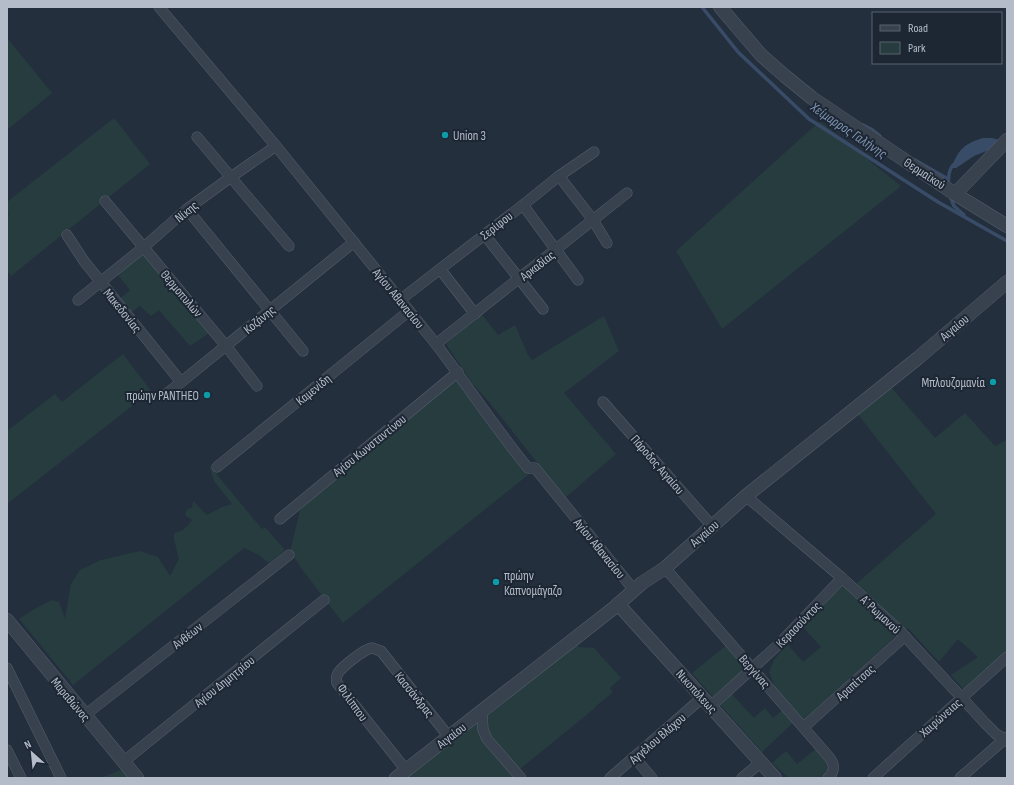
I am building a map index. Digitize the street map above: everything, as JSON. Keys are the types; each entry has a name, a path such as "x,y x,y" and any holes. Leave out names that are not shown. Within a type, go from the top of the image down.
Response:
{"street":[{"name":"Αγίου Αθανασίου","path":"159,7 276,146 436,344 458,372 508,445 528,468 535,468 634,590"},
{"name":"Θερμαϊκού","path":"720,7 761,55 825,108 955,194 1007,226"},
{"path":"197,136 288,246"},
{"path":"955,194 1007,140"},
{"name":"Νίκης","path":"78,300 144,247 187,209 276,146"},
{"name":"Σερίφου","path":"400,300 523,205 558,176 594,152"},
{"path":"558,176 593,220 607,243"},
{"name":"Αρκαδίας","path":"436,344 557,250 627,193"},
{"name":"Θερμοπυλών","path":"105,200 226,346 257,386"},
{"path":"523,205 578,280"},
{"path":"187,209 303,351"},
{"path":"484,234 544,309"},
{"name":"Μακεδονίας","path":"67,235 84,261 182,382"},
{"name":"Κοζάνης","path":"164,396 354,242"},
{"path":"440,269 475,314"},
{"name":"Αιγαίου","path":"401,774 482,712 650,577 665,568 746,496 918,358 1007,282"},
{"name":"Καμενίδη","path":"218,467 409,311"},
{"name":"Αγίου Κωνσταντίνου","path":"280,519 458,372"},
{"name":"Πάροδος Αιγαίου","path":"603,402 712,526"},
{"name":"Α΄ Ρωμανού","path":"746,496 842,578 905,636 985,723 1006,739"},
{"name":"Ανθέων","path":"85,716 288,555"},
{"name":"Βεργίνας","path":"665,568 832,761 833,772 828,778"},
{"name":"Κερασούντος","path":"707,702 752,669 797,626 842,578"},
{"name":"Αγίου Δημητρίου","path":"123,762 324,600"},
{"name":"Νικοπόλεως","path":"618,604 775,778"},
{"name":"Μαραθώνος","path":"8,621 137,778"},
{"name":"Αραπίτσας","path":"804,727 905,636"},
{"name":"Φιλίππου","path":"381,651 375,648 365,650 338,672 336,679 337,683 401,774"},
{"name":"Κασσάνδρας","path":"381,651 449,737"},
{"name":"Χαιρώνειας","path":"873,778 1007,656"},
{"path":"7,668 61,778"},
{"name":"Αγγέλου Βλάχου","path":"610,778 634,757 707,702"},
{"path":"482,712 483,730 487,739 521,778"},
{"path":"960,778 1006,739"},
{"path":"7,750 21,778"},
{"path":"634,757 652,778"},
{"path":"742,778 760,763"}],"green space":[{"path":"7,38 52,93 7,130"},
{"path":"114,118 150,164 11,276 7,270 7,216 9,214 7,210 7,202"},
{"path":"820,121 901,186 722,329 676,251"},
{"path":"142,253 209,333 190,346 159,310 151,316 140,306 130,313 120,299 130,290 118,275"},
{"path":"481,313 498,335 515,325 528,355 532,360 604,316 619,351 564,393 616,454 565,498 490,403 472,383 446,344"},
{"path":"123,354 151,391 7,504 7,431 55,394 62,402"},
{"path":"457,379 533,471 343,623 301,568 290,551 301,507"},
{"path":"890,386 935,438 965,413 995,446 1007,440 1007,651 964,690 951,675 978,657 958,639 939,662 908,628 902,633 900,632 804,720 776,689 769,672 774,660 787,644 803,662 821,647 803,627 849,578 856,584 936,514 857,413"},
{"path":"209,465 262,529 265,527 285,550 269,563 259,555 244,548 73,685 19,619 52,600 59,602 65,618 71,584 80,570 101,560 140,551 158,557 170,576 179,559 174,533 184,529 192,520 185,515 187,509 192,508 193,501 207,515 222,507 232,504 214,481"},
{"path":"576,643 579,647 594,648 621,678 610,688 613,692 595,708 520,769 518,767 510,773 514,778 405,778"},
{"path":"727,645 747,668 726,688 754,718 765,708 773,718 784,709 795,721 762,752 692,673"},
{"path":"817,748 829,764 828,770 821,778 789,778 772,763 786,751 797,764"},
{"path":"123,769 130,778 101,778"}],"water":[{"path":"983,138 999,140 989,150 974,156 956,168 951,168 963,148"}],"waterway":[{"name":"Χείμαρρος Γαλήνης","path":"702,7 738,52 809,119 938,202 1007,241"},
{"name":"Χείμαρρος Γαλήνης","path":"863,125 880,136"},
{"name":"Χείμαρρος Γαλήνης","path":"915,160 948,179"},
{"name":"Χείμαρρος Γαλήνης","path":"949,186 949,175 953,165"},
{"path":"950,196 954,206 964,215"}],"place":[{"name":"Union 3","path":"445,135"},
{"name":"Μπλουζομανία","path":"993,382"},
{"name":"πρώην PANTHEO","path":"207,395"},
{"name":"πρώην Καπνομάγαζο","path":"496,582"}]}
